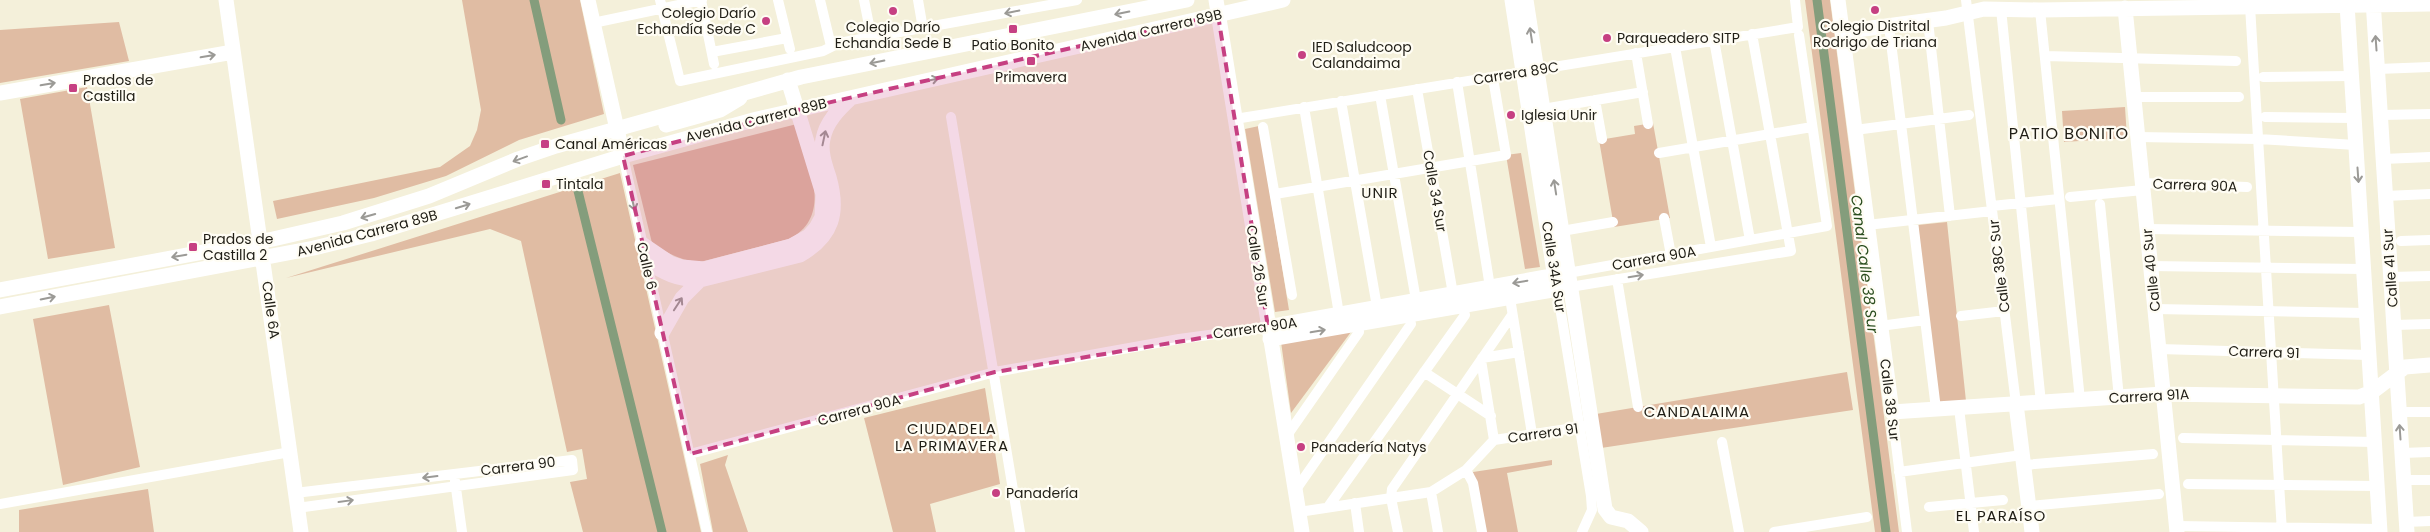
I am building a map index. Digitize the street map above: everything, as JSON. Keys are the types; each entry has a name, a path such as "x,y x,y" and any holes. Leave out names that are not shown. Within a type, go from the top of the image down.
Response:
{"street":[{"name":"Calle 6A","path":"226,0 264,259 300,532"},
{"name":"Calle 6","path":"588,0 707,532"},
{"path":"593,23 661,4 701,0 714,64"},
{"path":"778,0 790,49"},
{"path":"820,0 831,46"},
{"path":"864,0 870,30"},
{"path":"918,0 923,29"},
{"path":"661,4 680,81 823,51 839,43 1078,0"},
{"name":"Avenida Carrera 89B","path":"0,290 317,230 429,196 518,159 617,132 720,110 749,91 788,80 1187,0"},
{"name":"Avenida Carrera 89B","path":"0,308 264,259 371,234 622,156 798,109 1217,8 1283,0"},
{"name":"Calle 34A Sur","path":"1512,0 1530,70 1586,427 1607,514 1610,517 1628,521 1642,532"},
{"path":"1526,0 1530,70 1543,109 1562,231 1562,281"},
{"path":"1658,153 1812,127 1795,0"},
{"name":"Calle 38 Sur","path":"1838,0 1907,532"},
{"path":"1842,32 1928,21 1967,6 2001,9 2017,4 2040,10 2057,5 2098,4 2125,8 2140,4 2250,6 2344,2 2430,4"},
{"name":"Calle 41 Sur","path":"2344,2 2356,145 2380,530"},
{"name":"Calle 41 Sur","path":"2373,2 2406,527"},
{"name":"Calle 38C Sur","path":"1967,6 2032,532"},
{"path":"2250,6 2282,530"},
{"name":"Calle 26 Sur","path":"1217,8 1302,532"},
{"name":"Calle 40 Sur","path":"2125,8 2175,530"},
{"path":"2001,9 2041,403"},
{"path":"2040,10 2080,400"},
{"path":"1928,21 1950,216"},
{"path":"1889,26 1936,409"},
{"name":"Carrera 89C","path":"1234,119 1752,34 1798,31"},
{"path":"1752,34 1788,234"},
{"path":"712,52 787,38"},
{"path":"1714,40 1750,240"},
{"path":"1674,47 1711,247"},
{"path":"0,93 233,52"},
{"path":"1636,53 1648,124"},
{"path":"2045,56 2236,61"},
{"path":"2378,69 2430,68"},
{"path":"2263,76 2351,76"},
{"path":"642,244 670,263 682,267 704,269 791,246 809,236 822,217 823,194 788,80"},
{"path":"1457,82 1490,287"},
{"path":"1275,194 1506,155 1494,84"},
{"name":"Calle 34 Sur","path":"1417,89 1453,294"},
{"path":"1543,109 1642,92"},
{"path":"1380,95 1416,300"},
{"path":"646,261 684,280 700,280 800,255 818,243 830,225 835,206 823,156 822,140 832,118 852,97"},
{"path":"2134,97 2239,97"},
{"path":"1595,100 1602,139"},
{"path":"1341,101 1378,307"},
{"path":"1304,107 1339,314"},
{"path":"2380,115 2430,114"},
{"path":"1854,130 1970,115"},
{"path":"951,116 995,372 1020,532"},
{"path":"2266,117 2354,118"},
{"path":"1263,126 1292,295"},
{"name":"Carrera 90A","path":"690,454 995,372 1179,339 1269,333 1358,324 1510,298 1562,281 1671,255 1827,226 1812,127"},
{"path":"2138,137 2356,145"},
{"path":"2383,159 2430,157"},
{"name":"Carrera 90A","path":"2070,198 2142,187 2247,187"},
{"path":"2386,196 2430,194"},
{"path":"1867,226 1950,216 2059,198"},
{"path":"2100,204 2119,398"},
{"path":"1664,218 1671,255"},
{"path":"1562,231 1613,222"},
{"path":"2147,229 2361,232"},
{"name":"Carrera 90A","path":"1269,333 1339,314 1490,287 1617,279 1791,250 1788,234"},
{"path":"2401,241 2430,240"},
{"path":"2150,266 2364,269"},
{"path":"2390,276 2430,276"},
{"path":"1617,279 1638,407"},
{"path":"662,333 682,298 700,280"},
{"path":"1510,298 1532,434"},
{"path":"1328,507 1464,315 1463,306"},
{"path":"2155,308 2366,313"},
{"path":"1961,316 2004,311"},
{"path":"1295,491 1411,324 1409,315"},
{"path":"1398,532 1392,489 1512,315"},
{"path":"1880,326 1924,320"},
{"path":"1286,437 1359,332 1358,324"},
{"path":"2394,325 2430,324"},
{"name":"Carrera 91","path":"2159,349 2369,355"},
{"path":"1481,359 1518,352"},
{"path":"1298,512 1431,492 1466,470 1494,440 1481,359"},
{"path":"2372,392 2396,371 2405,367 2430,365"},
{"path":"1424,372 1491,416"},
{"name":"Carrera 91A","path":"1892,412 2163,394 2274,394 2359,397 2372,392"},
{"path":"1959,408 1974,532"},
{"path":"2399,412 2430,412"},
{"name":"Calle 34A Sur","path":"1582,532 1590,515 1592,505 1586,427"},
{"name":"Carrera 91","path":"1494,440 1586,427"},
{"path":"2183,438 2375,442"},
{"path":"1722,442 1738,532"},
{"path":"0,504 290,452"},
{"path":"2402,453 2430,452"},
{"path":"1900,472 1966,463 2153,454"},
{"name":"Carrera 90","path":"572,460 574,470 456,486 296,501 454,474 572,460"},
{"path":"1466,470 1472,483 1482,532"},
{"path":"454,474 462,532"},
{"path":"2403,480 2430,480"},
{"path":"2188,484 2377,486"},
{"path":"1431,492 1438,532"},
{"path":"2029,506 2159,494"},
{"path":"1930,507 2003,500"},
{"path":"1355,503 1359,532"},
{"path":"1774,532 1817,529 1867,517"},
{"path":"2406,527 2430,521"},
{"path":"2175,530 2380,530"}],"highlighted area":[{"path":"1218,15 1268,327 995,372 690,454 623,156 809,107"}],"shaded area":[{"path":"462,0 580,0 604,114 519,140 446,176 374,198 277,219 273,201 440,167 470,146 477,130 481,110"},
{"path":"1805,0 1830,0 1899,532 1875,532"},
{"path":"119,22 129,61 0,83 0,30"},
{"path":"87,87 115,248 48,259 20,99"},
{"path":"2125,107 2127,138 2064,142 2062,111"},
{"path":"1653,123 1670,218 1614,227 1599,140 1635,134 1634,126"},
{"path":"797,124 814,187 811,217 803,229 789,239 700,262 674,256 652,243 633,165"},
{"path":"1259,126 1289,310 1275,312 1245,129"},
{"path":"1521,153 1540,267 1525,269 1506,155"},
{"path":"620,173 701,532 583,532 570,482 587,479 582,449 567,452 521,241 490,229 286,278"},
{"path":"1947,222 1966,401 1938,404 1918,225"},
{"path":"109,305 140,467 63,485 33,319"},
{"path":"1351,332 1291,413 1281,342"},
{"path":"1847,372 1853,410 1601,448 1596,414"},
{"path":"985,388 1000,484 930,504 936,532 893,532 864,418"},
{"path":"728,455 725,465 748,532 713,532 700,464"},
{"path":"1552,460 1552,465 1507,473 1518,532 1485,532 1473,472"},
{"path":"148,489 154,532 19,532 19,510"}],"waterway":[{"name":"Canal Américas","path":"534,0 561,120"},
{"name":"Canal Calle 38 Sur","path":"1817,0 1886,532"},
{"name":"Canal Américas","path":"578,191 662,532"}],"place":[{"name":"Colegio Distrital Rodrigo de Triana","path":"1875,10"},
{"name":"Colegio Darío Echandía Sede B","path":"893,11"},
{"name":"Colegio Darío Echandía Sede C","path":"766,21"},
{"name":"Patio Bonito","path":"1013,29"},
{"name":"Parqueadero SITP","path":"1607,38"},
{"name":"IED Saludcoop Calandaima","path":"1302,55"},
{"name":"Primavera","path":"1031,61"},
{"name":"Prados de Castilla","path":"73,88"},
{"name":"Iglesia Unir","path":"1511,115"},
{"name":"Canal Américas","path":"545,144"},
{"name":"Tintala","path":"546,184"},
{"name":"Prados de Castilla 2","path":"193,247"},
{"name":"Panadería Natys","path":"1301,447"},
{"name":"Panadería","path":"996,493"}],"district":[{"name":"PATIO BONITO","path":"2069,133"},
{"name":"UNIR","path":"1380,192"},
{"name":"CANDALAIMA","path":"1697,411"},
{"name":"CIUDADELA LA PRIMAVERA","path":"952,436"},
{"name":"EL PARAÍSO","path":"2001,515"}]}
